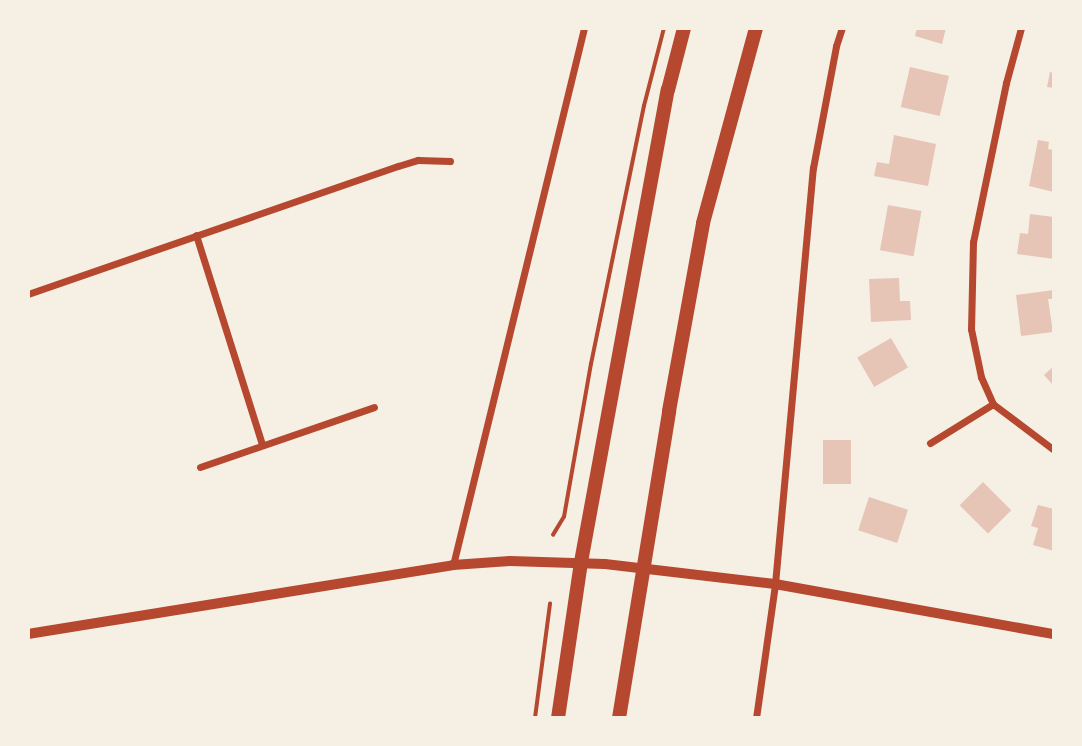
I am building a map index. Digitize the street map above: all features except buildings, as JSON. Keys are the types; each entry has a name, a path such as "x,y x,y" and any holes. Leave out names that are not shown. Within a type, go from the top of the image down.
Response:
{"highway":[{"path":"558,718 581,562 666,102 684,28"},
{"path":"619,718 703,223 756,28"}],"street":[{"path":"453,565 584,28"},
{"path":"756,718 775,584 813,168 836,46 842,28"},
{"path":"1021,28 973,242 971,329 981,377 993,404 1054,450"},
{"path":"28,294 418,160 450,161"},
{"path":"196,235 262,444"},
{"path":"930,443 993,404"},
{"path":"200,467 374,407"},
{"path":"28,634 453,565 510,561 581,562 644,567 775,584 1054,635"}],"path":[{"path":"553,535 564,517 591,364 644,106 664,28"},
{"path":"535,718 550,604"}]}
